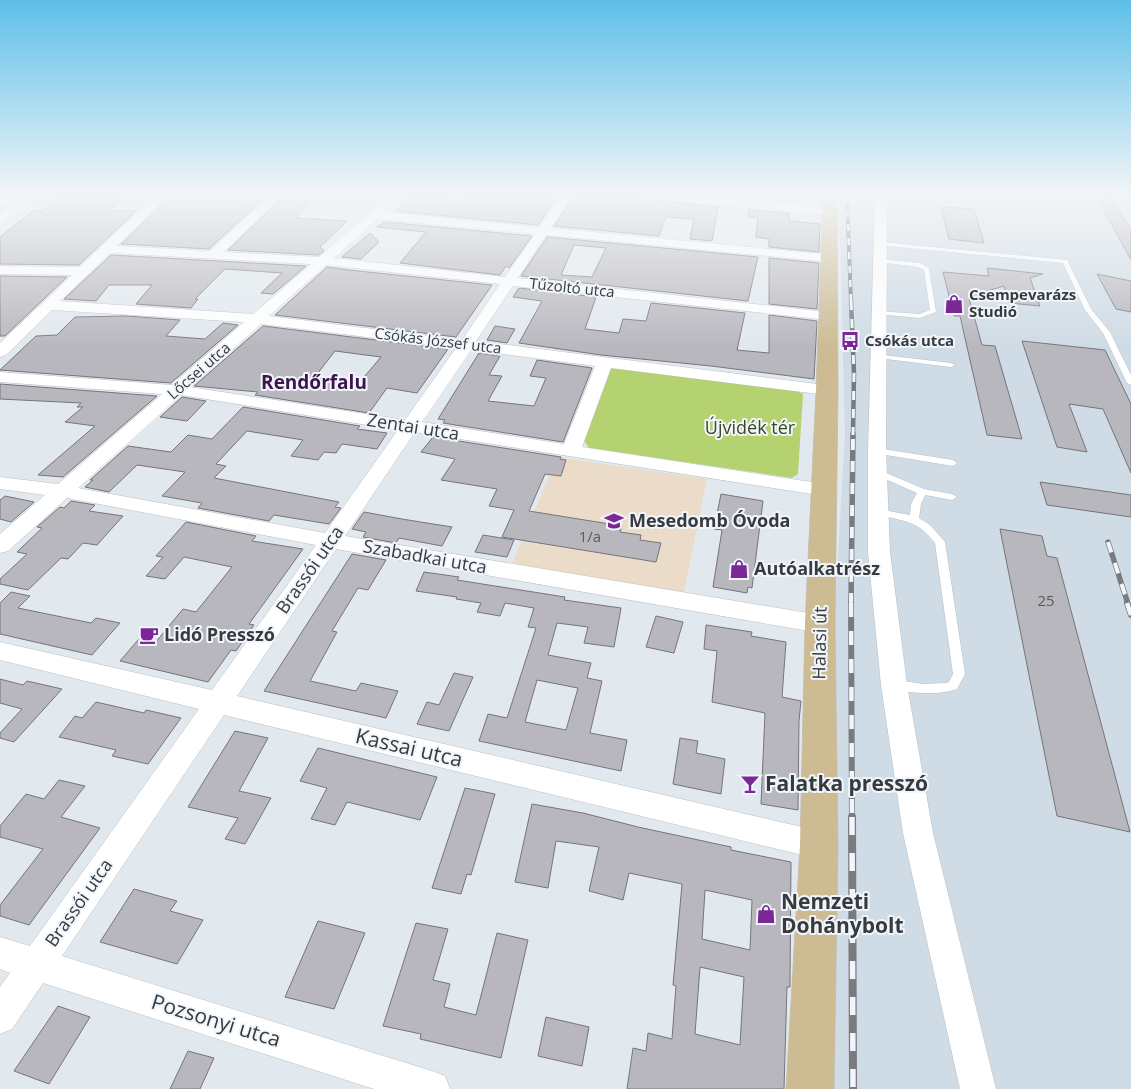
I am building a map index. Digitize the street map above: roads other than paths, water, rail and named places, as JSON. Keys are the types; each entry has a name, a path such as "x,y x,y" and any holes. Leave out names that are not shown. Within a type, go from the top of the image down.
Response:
{"main road":[{"name":"Halasi út","path":"810,1089 819,846 820,624 827,390 828,247"}],"street":[{"path":"0,352 109,247"},
{"path":"214,254 222,247"},
{"name":"Lőcsei utca","path":"0,546 340,247"},
{"name":"Brassói utca","path":"0,1017 467,344 531,247"},
{"path":"714,247 828,258"},
{"path":"880,247 877,462 879,552 894,685 918,833 978,1089"},
{"name":"Tűzoltó utca","path":"107,249 324,261 828,316"},
{"path":"0,270 84,271"},
{"name":"Csókás József utca","path":"48,305 258,319 827,390"},
{"path":"571,451 605,362"},
{"name":"Zentai utca","path":"0,376 178,390 824,490"},
{"name":"Szabadkai utca","path":"0,484 62,491 331,541 820,624"},
{"name":"Kassai utca","path":"0,651 819,846"},
{"name":"Pozsonyi utca","path":"0,953 432,1089"}],"lane":[{"path":"879,313 920,316 934,311 927,269 880,252"},
{"path":"880,252 1065,261 1088,310 1106,332 1131,383"},
{"path":"878,356 951,365"},
{"path":"877,462 953,464"},
{"path":"877,462 922,492 952,497"},
{"path":"914,518 916,504 922,492"},
{"path":"878,512 914,518 935,535 940,542 959,674 953,686 944,688 923,689 894,685"}],"railway":[{"path":"849,247 851,302"},
{"path":"851,301 854,373 853,435"},
{"path":"851,604 853,434"},
{"path":"1108,542 1128,604"},
{"path":"1127,603 1131,615"},
{"path":"851,604 852,819"},
{"path":"852,817 853,1089"}],"place":[{"name":"Csempevarázs Studió","path":"954,304"},
{"name":"Csókás utca","path":"850,341"},
{"name":"Mesedomb Óvoda","path":"614,521"},
{"name":"Autóalkatrész","path":"739,569"},
{"name":"Lidó Presszó","path":"149,635"},
{"name":"Falatka presszó","path":"750,784"},
{"name":"Nemzeti Dohánybolt","path":"766,914"}],"district":[{"name":"Rendőrfalu","path":"314,382"}],"park label":[{"name":"Újvidék tér","path":"750,428"}]}
